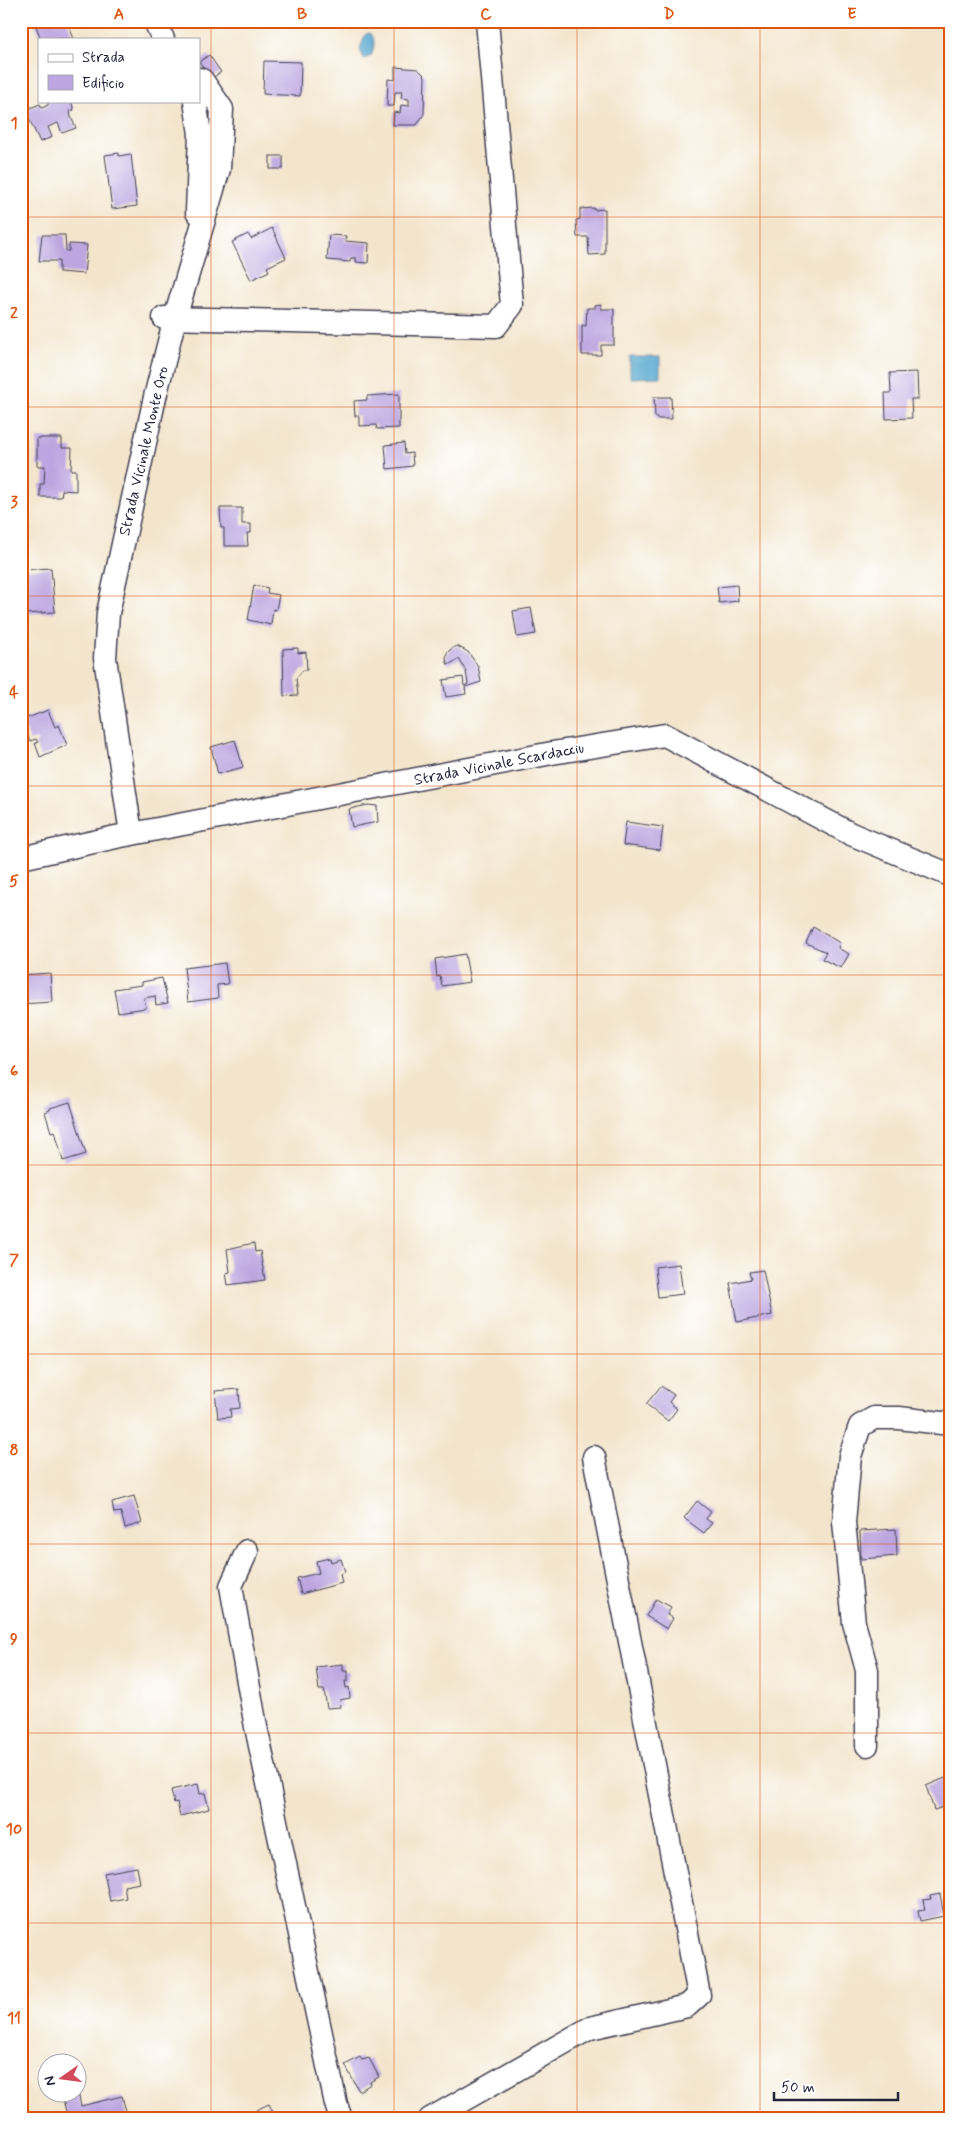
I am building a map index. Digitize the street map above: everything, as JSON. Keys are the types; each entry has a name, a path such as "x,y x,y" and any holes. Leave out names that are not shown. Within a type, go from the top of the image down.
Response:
{"street":[{"path":"155,21 163,38"},
{"path":"170,318 496,326 512,305 487,21"},
{"name":"Strada Vicinale Monte Oro","path":"170,318 219,169 222,109 200,79"},
{"name":"Strada Vicinale Monte Oro","path":"124,836 93,638 197,213 200,134 195,102"},
{"name":"Strada Vicinale Scardacciu","path":"21,858 552,752 665,735 851,834 950,875"},
{"path":"867,1745 868,1670 854,1623 844,1522 850,1456 860,1426 874,1418 899,1418 950,1424"},
{"path":"430,2119 590,2028 687,2006 699,1995 594,1457"},
{"path":"247,1551 232,1586 256,1727 336,2104 341,2119"}],"water":[{"path":"368,33 373,37 374,47 371,56 364,59 360,49 365,35"},
{"path":"630,357 660,357 660,377 630,378"}],"building":[{"path":"34,21 67,21 74,38 41,38"},
{"path":"209,55 221,72 211,79 200,61"},
{"path":"264,61 301,62 300,96 263,94"},
{"path":"395,67 418,69 425,76 424,114 417,125 393,125 394,112 400,113 401,105 409,106 409,99 401,98 402,92 395,92 394,106 387,106 388,79 395,80"},
{"path":"48,102 71,102 74,110 70,111 71,117 76,128 62,133 58,123 48,127 52,137 40,142 25,110 40,104 42,108 48,105"},
{"path":"119,153 119,156 131,154 137,206 112,209 105,155"},
{"path":"270,156 283,156 283,169 270,169"},
{"path":"594,208 594,210 605,209 605,254 589,255 588,237 577,237 576,220 580,219 580,209"},
{"path":"272,228 286,258 267,267 269,271 251,280 232,242 248,234 251,239"},
{"path":"42,235 65,235 66,251 69,251 69,244 87,245 84,274 59,272 59,261 39,261"},
{"path":"329,235 346,236 345,241 369,243 368,263 356,262 356,258 351,258 350,262 327,260"},
{"path":"601,304 601,309 614,309 614,345 601,345 601,355 582,355 582,325 586,326 587,308 595,308 595,305"},
{"path":"917,372 918,399 911,399 912,418 886,419 885,393 891,393 890,373"},
{"path":"399,394 399,428 377,429 376,425 359,426 359,416 355,416 354,401 367,400 367,396"},
{"path":"654,397 671,397 672,419 657,419 655,417"},
{"path":"37,438 62,438 62,448 72,448 71,470 76,470 76,491 62,490 61,497 40,497 40,484 44,484 45,466 37,466"},
{"path":"404,443 405,454 412,453 413,466 387,469 385,445"},
{"path":"220,508 242,508 242,524 251,524 251,533 247,533 248,546 224,546 224,528 221,528"},
{"path":"51,568 55,612 24,614 21,570"},
{"path":"254,585 268,588 267,593 279,595 276,610 273,609 271,625 248,620"},
{"path":"737,585 738,601 719,603 717,587"},
{"path":"531,608 536,634 517,637 513,611"},
{"path":"457,646 468,652 478,666 481,682 465,687 466,694 446,697 443,680 463,677 464,686 468,684 466,671 459,659 448,665 446,659 447,653"},
{"path":"298,648 298,653 306,652 307,670 303,670 296,678 298,695 284,696 283,649"},
{"path":"48,710 55,727 59,725 67,745 40,757 35,743 38,742 36,739 30,741 22,720"},
{"path":"235,740 243,767 218,774 211,747"},
{"path":"368,805 377,806 378,822 352,827 349,809"},
{"path":"626,822 663,827 660,850 623,845"},
{"path":"813,927 840,943 838,948 849,954 841,968 822,959 826,952 806,943"},
{"path":"465,954 470,982 442,986 440,976 437,977 435,959"},
{"path":"225,963 228,984 217,985 218,998 188,1002 184,968"},
{"path":"50,973 52,1002 21,1004 21,975"},
{"path":"162,978 168,1003 156,1005 155,996 144,998 146,1008 118,1012 114,989 142,985 142,982"},
{"path":"70,1102 86,1154 63,1161 55,1131 51,1132 45,1112 50,1110 50,1108"},
{"path":"254,1243 255,1252 260,1251 265,1280 228,1285 226,1273 230,1272 227,1249"},
{"path":"679,1264 683,1294 658,1297 655,1267"},
{"path":"763,1270 772,1315 737,1322 730,1283 751,1279 749,1272"},
{"path":"661,1386 674,1395 669,1402 677,1409 668,1421 646,1404"},
{"path":"239,1389 240,1408 230,1409 231,1417 218,1418 215,1391"},
{"path":"134,1496 142,1523 125,1528 121,1512 114,1513 112,1502"},
{"path":"697,1501 711,1512 706,1519 712,1523 704,1533 684,1518"},
{"path":"896,1529 897,1556 861,1559 860,1531"},
{"path":"330,1558 331,1562 341,1559 345,1572 340,1574 342,1583 301,1594 297,1578 319,1573 316,1561"},
{"path":"656,1599 671,1607 667,1615 673,1618 667,1629 646,1616"},
{"path":"343,1664 343,1671 348,1671 348,1681 345,1681 346,1688 349,1687 350,1698 340,1700 341,1707 327,1708 324,1690 319,1690 316,1667"},
{"path":"950,1776 950,1805 934,1810 926,1786"},
{"path":"198,1784 200,1794 205,1793 209,1809 180,1816 177,1802 174,1803 171,1790"},
{"path":"137,1867 140,1883 124,1886 126,1898 110,1901 104,1873"},
{"path":"940,1894 944,1916 920,1921 918,1911 925,1910 923,1900 931,1899 930,1896"},
{"path":"360,2057 362,2060 369,2058 379,2077 359,2091 345,2065"},
{"path":"122,2096 128,2119 68,2119 64,2102 80,2102 81,2106"},
{"path":"269,2104 276,2119 245,2119 257,2113 256,2110"}]}
